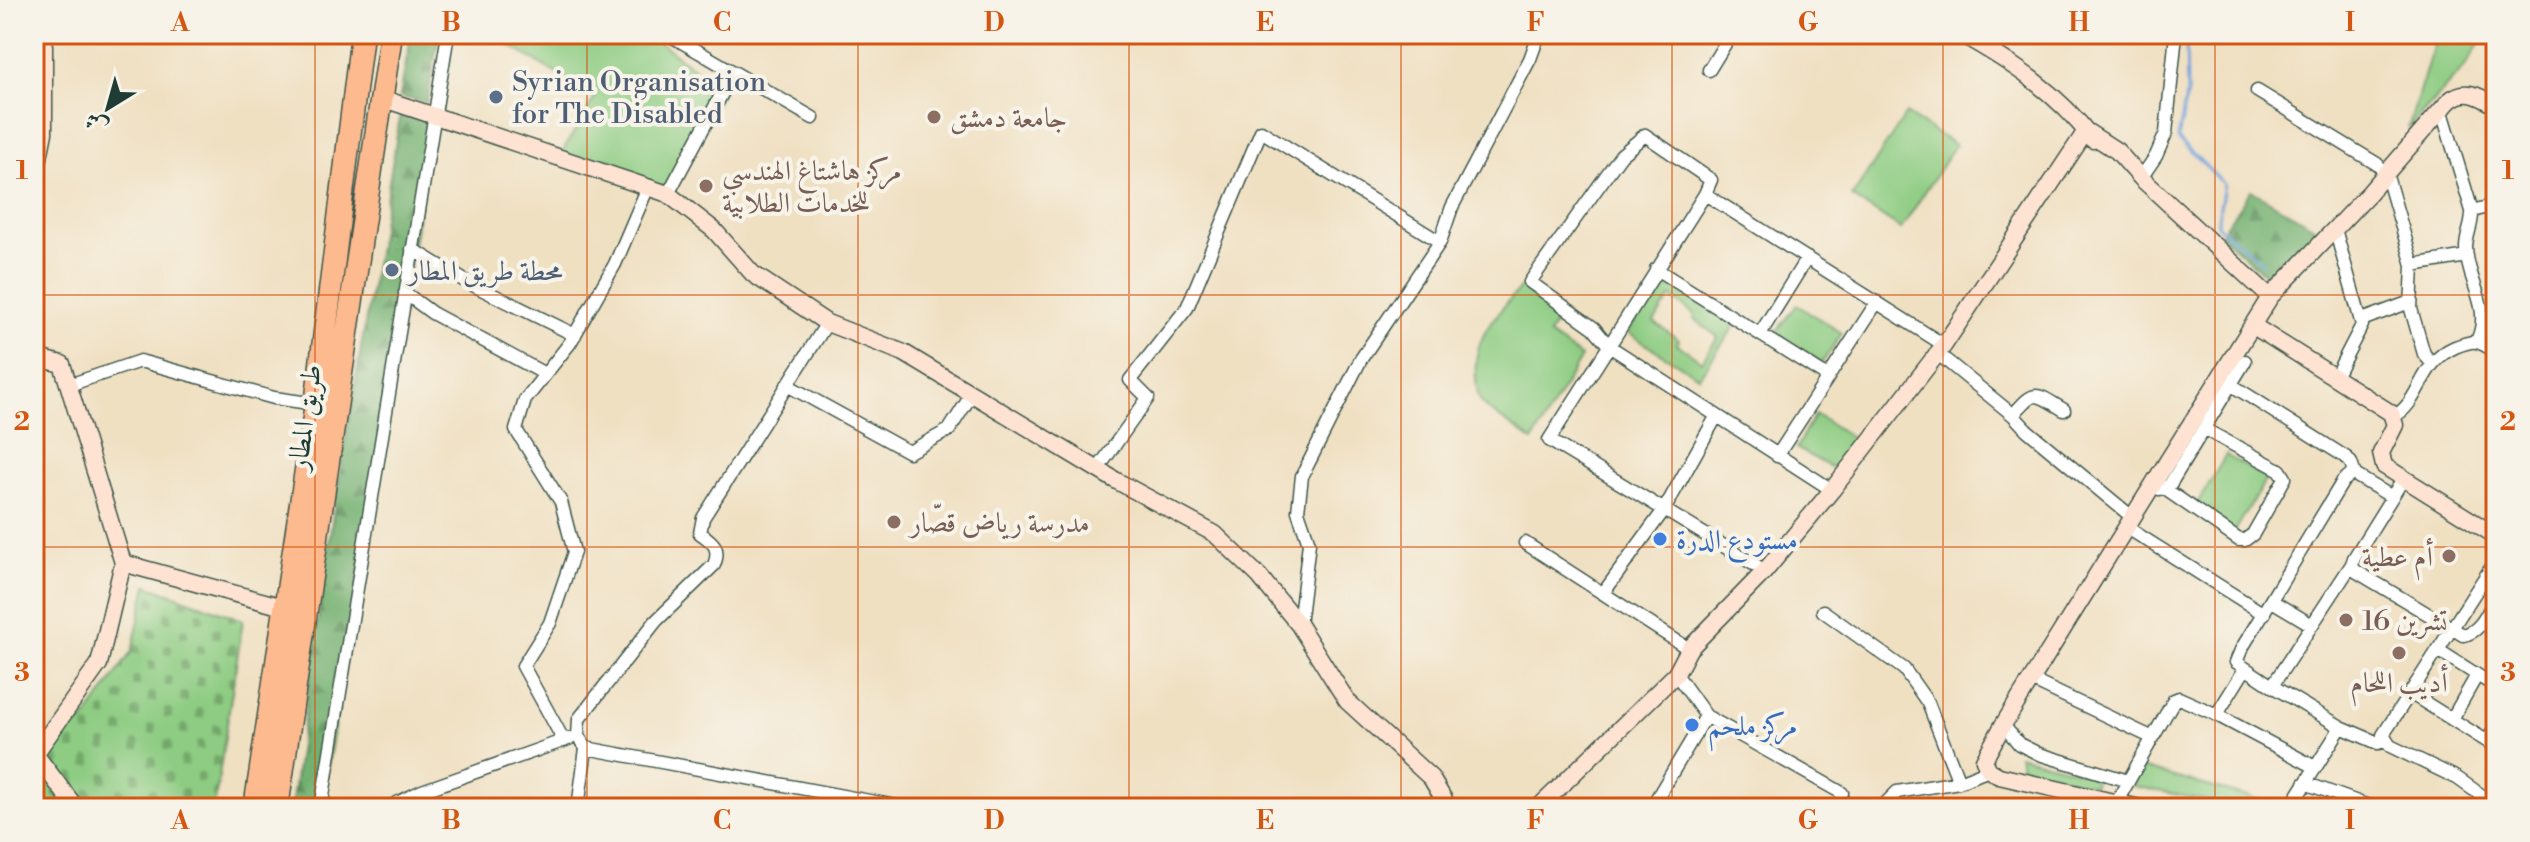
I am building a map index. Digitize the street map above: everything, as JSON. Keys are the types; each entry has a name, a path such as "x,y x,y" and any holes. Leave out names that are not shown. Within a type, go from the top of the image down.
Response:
{"highway":[{"name":"طريق المطار","path":"255,808 316,404 362,34"},
{"name":"طريق المطار","path":"277,808 391,34"}],"street":[{"path":"321,808 448,34"},
{"path":"668,34 813,118"},
{"path":"1299,625 1309,543 1298,511 1302,476 1361,359 1440,242 1452,207 1530,59 1539,34"},
{"path":"1709,70 1731,34"},
{"path":"1961,34 2033,78 2086,131 2117,151 2141,178 2270,297"},
{"path":"2141,178 2156,156 2166,133 2176,34"},
{"path":"34,183 39,133 41,37"},
{"path":"668,194 733,73"},
{"path":"2257,91 2377,164 2386,173 2413,265 2410,302 2424,354 2432,363"},
{"path":"2140,808 1999,776 1989,770 1984,760 2129,522 2159,487 2198,425 2270,297 2455,96 2463,93 2486,99 2496,106"},
{"path":"381,98 668,194 714,230 753,274 827,323 904,353 1097,470 1215,534 1259,576 1299,625 1347,701 1431,778 1449,808"},
{"path":"2441,108 2472,211 2472,223 2466,240 2467,256 2483,307 2483,328 2477,341"},
{"path":"1097,470 1148,398 1130,380 1187,308 1261,131 1440,242"},
{"path":"1538,808 1676,674 1689,649 1765,571 1832,490 1940,349 2086,131"},
{"path":"1765,571 1549,440 1609,346 1656,269 1705,194 1711,180 1645,135 1621,155 1530,282 1594,328 1609,346 1832,490"},
{"path":"564,741 523,666 550,623 574,552 561,502 516,430 525,400 575,335 615,264 648,187"},
{"path":"1705,194 1877,302 1940,349 2129,522 2264,614"},
{"path":"2472,211 2496,205"},
{"path":"2335,229 2362,320 2361,331 2335,377"},
{"path":"412,249 465,281 575,335"},
{"path":"2413,265 2467,256"},
{"path":"1760,334 1807,258"},
{"path":"1656,269 1828,377"},
{"path":"405,293 432,313 545,374"},
{"path":"2483,307 2496,301"},
{"path":"1777,456 1877,302"},
{"path":"2362,320 2410,302"},
{"path":"578,808 586,748 578,736 579,719 656,621 714,565 718,556 715,543 700,533 703,518 827,323"},
{"path":"2252,325 2387,410 2393,417 2393,430 2380,457 2384,466 2496,536"},
{"path":"2393,417 2404,410 2432,363 2444,352 2477,341 2496,352"},
{"path":"34,357 62,364 123,563 99,664 35,754 76,808"},
{"path":"69,385 140,361 274,398 316,404"},
{"path":"2225,381 2245,361"},
{"path":"2225,381 2347,458 2354,472 2392,497"},
{"path":"787,385 909,452 949,430 972,394"},
{"path":"2013,415 2033,395 2039,395 2064,410"},
{"path":"1604,592 1664,510 1716,417"},
{"path":"2159,487 2239,540 2253,534 2285,478 2280,470 2198,425"},
{"path":"2354,472 2343,481 2236,662 2341,727 2378,743 2385,740"},
{"path":"2272,686 2403,479"},
{"path":"1525,543 1689,649"},
{"path":"2496,560 2383,735 2390,746 2457,778 2488,800 2496,799"},
{"path":"123,563 283,607"},
{"path":"2352,564 2357,572 2463,635 2474,632 2496,598"},
{"path":"2272,601 2312,625"},
{"path":"1823,611 1904,669 1928,703 1959,782"},
{"path":"2438,650 2496,687"},
{"path":"2215,714 2245,669"},
{"path":"1676,674 1706,716 1842,793"},
{"path":"2452,719 2477,675"},
{"path":"2031,680 2153,738"},
{"path":"2410,693 2492,744 2496,727"},
{"path":"2116,803 2177,698 2215,714 2315,767"},
{"path":"1651,808 1706,716"},
{"path":"2003,725 2019,744 2039,754 2128,781"},
{"path":"2290,808 2341,727"},
{"path":"387,808 422,791 578,736"},
{"path":"586,748 907,808"},
{"path":"1881,808 1897,792 1959,782 1989,770"},
{"path":"2305,783 2374,808"}],"green space":[{"path":"411,34 439,34 427,102 400,97"},
{"path":"491,34 648,34 723,90 668,194 559,157 595,97"},
{"path":"2437,34 2485,34 2466,65 2408,129"},
{"path":"402,105 434,115 321,808 291,808 334,508"},
{"path":"1906,114 1955,145 1901,229 1852,197"},
{"path":"2251,190 2321,231 2284,281 2267,276 2220,234"},
{"path":"1663,278 1736,324 1699,377 1628,333","holes":["1671,297 1695,315 1694,319 1718,337 1702,361 1677,344 1679,340 1654,322"]},
{"path":"1521,287 1560,315 1549,335 1581,357 1533,441 1482,403 1476,382 1478,351 1487,328"},
{"path":"1797,305 1842,333 1822,363 1776,332"},
{"path":"1815,414 1863,445 1847,464 1830,467 1796,448"},
{"path":"2226,455 2266,479 2234,533 2194,509"},
{"path":"147,585 243,620 214,808 34,808 34,748 84,721 132,651"},
{"path":"2019,755 2095,776 2094,785 2022,769"},
{"path":"2141,768 2277,805 2276,808 2244,808 2132,786"}],"waterway":[{"path":"2186,34 2187,92 2178,139 2224,184 2217,225 2263,263"}],"place":[{"name":"Syrian Organisation for The Disabled","path":"496,97"},
{"name":"جامعة دمشق","path":"934,117"},
{"name":"مركز هاشتاغ الهندسي للخدمات الطلابية","path":"706,186"},
{"name":"محطة طريق المطار","path":"392,270"},
{"name":"مدرسة رياض قصّار","path":"894,522"},
{"name":"مستودع الدرة","path":"1660,539"},
{"name":"أم عطية","path":"2449,556"},
{"name":"16 تشرين","path":"2346,620"},
{"name":"أديب اللحام","path":"2399,653"},
{"name":"مركز ملحم","path":"1692,725"}]}
